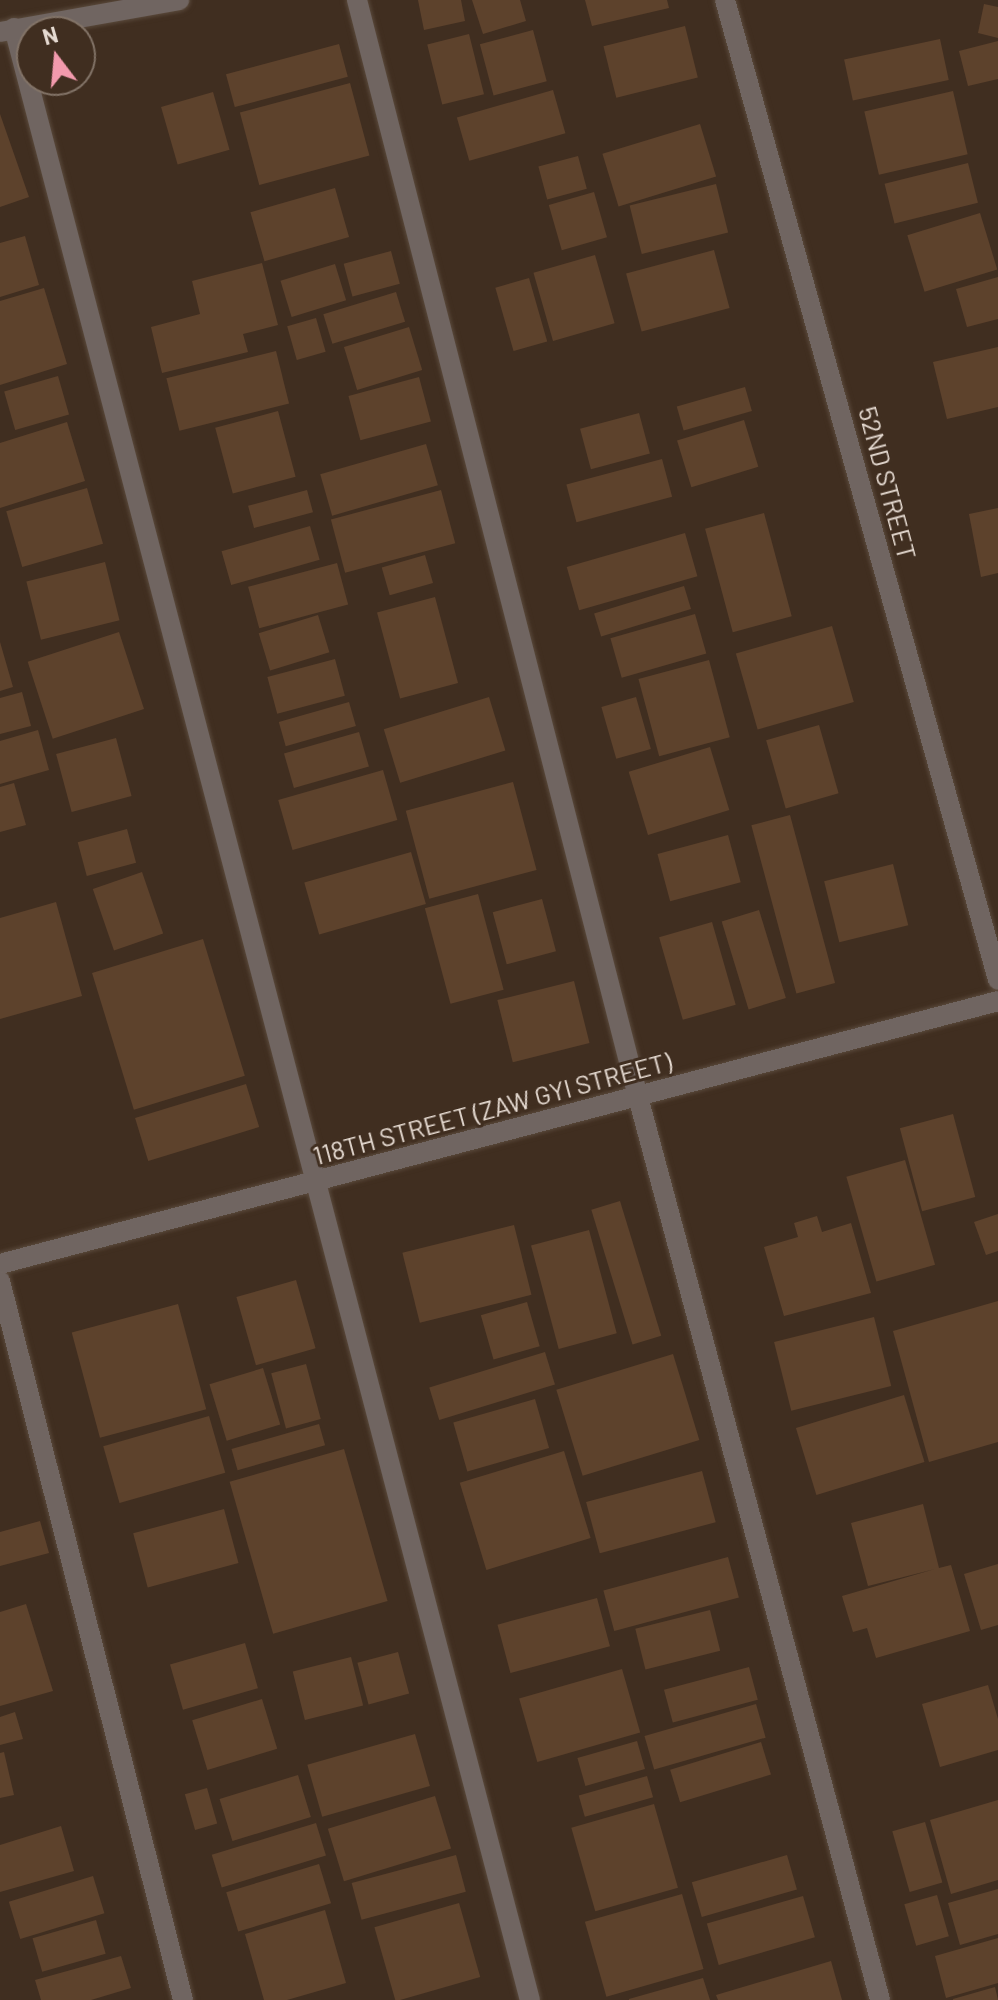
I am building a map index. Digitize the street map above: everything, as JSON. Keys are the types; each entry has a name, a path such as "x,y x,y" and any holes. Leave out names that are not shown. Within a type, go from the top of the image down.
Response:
{"street":[{"path":"179,0 7,30 530,2000"},
{"path":"357,0 637,1093 880,2000"},
{"name":"52ND STREET","path":"725,0 998,980"},
{"name":"118TH STREET (ZAW GYI STREET)","path":"0,1264 313,1184 637,1093 998,1001"},
{"path":"0,1281 183,2000"}],"building":[{"path":"418,0 461,0 465,21 424,30"},
{"path":"472,0 520,0 526,21 483,34"},
{"path":"585,0 667,0 669,8 592,26"},
{"path":"984,4 998,7 998,38 978,33"},
{"path":"685,26 698,77 616,98 603,46"},
{"path":"533,30 547,81 494,95 480,44"},
{"path":"469,34 484,94 442,105 427,44"},
{"path":"940,39 949,80 853,100 844,59"},
{"path":"998,41 998,79 968,86 959,51"},
{"path":"339,44 348,77 235,107 226,74"},
{"path":"350,83 369,155 259,185 240,113"},
{"path":"553,90 565,133 469,161 457,118"},
{"path":"953,91 968,154 879,175 864,111"},
{"path":"213,92 230,150 178,165 161,107"},
{"path":"0,114 29,197 0,207"},
{"path":"700,124 716,177 619,206 602,154"},
{"path":"578,156 587,189 547,199 538,167"},
{"path":"968,163 978,203 894,224 885,184"},
{"path":"716,184 728,233 642,254 630,206"},
{"path":"335,188 349,237 264,261 250,212"},
{"path":"594,192 607,237 562,250 549,205"},
{"path":"980,213 997,269 925,292 907,235"},
{"path":"25,236 39,285 0,297 0,243"},
{"path":"714,250 730,308 642,332 626,274"},
{"path":"391,251 400,284 352,297 344,264"},
{"path":"595,255 615,323 553,341 533,273"},
{"path":"262,263 278,325 243,334 248,352 162,373 151,327 200,314 192,281"},
{"path":"335,264 346,300 292,317 280,281"},
{"path":"998,277 998,319 967,327 956,289"},
{"path":"529,278 547,341 514,351 495,288"},
{"path":"44,288 67,364 0,385 0,301"},
{"path":"396,292 405,322 332,344 323,314"},
{"path":"316,318 326,352 297,360 287,326"},
{"path":"409,327 422,370 357,390 344,347"},
{"path":"998,347 998,407 947,419 933,362"},
{"path":"276,351 289,403 179,431 166,378"},
{"path":"58,376 69,414 15,430 4,391"},
{"path":"419,377 431,421 360,440 348,396"},
{"path":"745,387 752,411 684,431 677,407"},
{"path":"278,411 296,477 233,494 215,428"},
{"path":"639,413 650,454 591,469 580,429"},
{"path":"744,420 758,467 691,487 677,440"},
{"path":"67,422 85,481 0,508 0,443"},
{"path":"426,444 438,485 332,516 320,474"},
{"path":"662,459 672,497 576,522 566,485"},
{"path":"87,488 103,544 22,567 6,511"},
{"path":"307,490 313,512 254,528 248,506"},
{"path":"441,490 455,543 345,573 331,520"},
{"path":"998,508 998,573 981,577 969,514"},
{"path":"764,513 792,616 733,632 705,529"},
{"path":"310,526 320,560 231,585 222,551"},
{"path":"685,533 697,576 579,610 567,567"},
{"path":"425,555 433,583 390,595 382,567"},
{"path":"105,562 120,620 41,640 26,582"},
{"path":"337,563 348,605 259,628 248,587"},
{"path":"684,586 691,609 601,636 594,613"},
{"path":"435,597 458,683 400,698 377,613"},
{"path":"695,614 706,653 622,678 610,638"},
{"path":"318,615 329,652 270,670 259,633"},
{"path":"832,626 854,702 758,730 736,654"},
{"path":"119,632 144,709 53,739 28,662"},
{"path":"0,642 13,687 0,691"},
{"path":"335,659 345,696 277,714 267,677"},
{"path":"709,660 730,737 659,756 638,679"},
{"path":"22,692 31,726 0,734 0,698"},
{"path":"489,697 505,751 400,783 384,729"},
{"path":"636,697 651,749 616,759 601,707"},
{"path":"349,702 356,726 286,746 279,722"},
{"path":"819,725 839,793 786,808 766,740"},
{"path":"38,730 49,770 0,784 0,741"},
{"path":"359,732 369,767 294,788 284,753"},
{"path":"116,738 132,796 72,812 56,754"},
{"path":"710,747 729,810 648,835 629,772"},
{"path":"383,770 397,820 293,850 278,800"},
{"path":"513,782 537,870 429,899 406,811"},
{"path":"14,783 26,825 0,832 0,787"},
{"path":"790,815 835,983 796,993 751,825"},
{"path":"127,829 136,863 87,876 78,842"},
{"path":"728,835 741,882 670,901 657,854"},
{"path":"411,852 426,904 319,935 304,883"},
{"path":"893,864 908,925 839,942 824,881"},
{"path":"142,872 163,933 114,950 93,889"},
{"path":"478,894 504,990 450,1004 425,908"},
{"path":"542,899 556,951 507,964 493,912"},
{"path":"56,902 82,996 0,1019 0,918"},
{"path":"759,910 786,998 749,1009 722,921"},
{"path":"712,922 736,1005 683,1020 659,937"},
{"path":"203,939 245,1076 134,1110 92,973"},
{"path":"574,981 589,1043 513,1062 497,1000"},
{"path":"246,1084 259,1127 148,1161 135,1118"},
{"path":"953,1114 975,1197 922,1211 900,1128"},
{"path":"905,1160 935,1265 876,1282 846,1177"},
{"path":"620,1201 661,1336 633,1345 591,1210"},
{"path":"998,1214 998,1251 986,1255 974,1222"},
{"path":"817,1216 822,1232 851,1223 871,1293 784,1316 764,1247 798,1237 794,1223"},
{"path":"514,1225 531,1295 420,1323 402,1253"},
{"path":"589,1230 617,1333 559,1349 531,1246"},
{"path":"296,1280 316,1348 256,1365 236,1297"},
{"path":"998,1301 998,1442 929,1462 893,1331"},
{"path":"527,1302 540,1346 494,1359 481,1315"},
{"path":"178,1304 206,1409 100,1438 72,1332"},
{"path":"874,1317 891,1386 791,1411 774,1342"},
{"path":"545,1352 555,1385 439,1420 429,1387"},
{"path":"673,1354 699,1440 583,1476 556,1390"},
{"path":"306,1364 321,1419 286,1428 271,1373"},
{"path":"263,1368 280,1424 227,1441 209,1384"},
{"path":"904,1395 924,1462 816,1495 796,1428"},
{"path":"535,1399 549,1448 467,1471 453,1422"},
{"path":"209,1416 225,1473 120,1503 103,1446"},
{"path":"319,1424 325,1445 238,1470 232,1449"},
{"path":"344,1449 388,1601 273,1634 230,1482"},
{"path":"564,1451 591,1538 486,1570 460,1483"},
{"path":"702,1471 716,1522 600,1553 586,1502"},
{"path":"923,1504 939,1568 951,1565 970,1631 876,1658 867,1628 853,1632 842,1596 935,1569 868,1586 851,1523"},
{"path":"224,1509 238,1563 148,1587 133,1533"},
{"path":"40,1521 49,1553 0,1566 0,1532"},
{"path":"728,1557 739,1598 614,1631 603,1590"},
{"path":"998,1564 998,1625 981,1630 964,1574"},
{"path":"597,1598 610,1646 510,1673 498,1625"},
{"path":"26,1604 53,1691 0,1706 0,1612"},
{"path":"710,1610 720,1651 645,1669 635,1629"},
{"path":"245,1643 258,1688 183,1710 170,1664"},
{"path":"398,1652 409,1694 369,1704 357,1663"},
{"path":"351,1657 363,1706 305,1720 293,1672"},
{"path":"749,1667 758,1700 673,1723 664,1690"},
{"path":"622,1669 640,1732 537,1762 519,1698"},
{"path":"988,1685 998,1719 998,1750 940,1767 922,1704"},
{"path":"262,1699 277,1749 207,1770 192,1720"},
{"path":"756,1704 766,1738 654,1770 644,1736"},
{"path":"15,1712 23,1739 0,1745 0,1717"},
{"path":"415,1734 430,1786 322,1817 307,1765"},
{"path":"637,1741 645,1769 585,1786 577,1758"},
{"path":"761,1742 771,1775 680,1802 670,1770"},
{"path":"4,1752 14,1795 0,1798 0,1753"},
{"path":"298,1775 311,1817 232,1841 220,1799"},
{"path":"647,1776 653,1797 585,1817 579,1796"},
{"path":"207,1788 217,1824 195,1830 185,1794"},
{"path":"435,1796 451,1849 344,1881 328,1829"},
{"path":"998,1800 998,1880 951,1894 930,1820"},
{"path":"654,1804 678,1888 595,1911 571,1828"},
{"path":"925,1822 942,1883 910,1892 892,1831"},
{"path":"316,1823 326,1856 222,1887 212,1855"},
{"path":"61,1826 74,1871 0,1892 0,1845"},
{"path":"456,1855 466,1892 362,1920 352,1883"},
{"path":"787,1855 797,1890 702,1917 692,1882"},
{"path":"319,1864 331,1903 238,1932 226,1892"},
{"path":"93,1876 104,1913 20,1939 9,1902"},
{"path":"998,1889 998,1934 960,1945 948,1903"},
{"path":"682,1894 703,1969 606,1997 585,1922"},
{"path":"937,1895 949,1936 916,1946 904,1904"},
{"path":"803,1896 815,1937 719,1965 707,1924"},
{"path":"459,1903 480,1977 395,2000 374,1927"},
{"path":"325,1910 346,1983 287,2000 264,2000 245,1934"},
{"path":"96,1920 106,1954 42,1972 33,1938"},
{"path":"998,1938 998,1983 946,1998 935,1956"},
{"path":"121,1956 131,1988 91,2000 41,2000 35,1980"},
{"path":"831,1961 842,2000 718,2000 716,1995"},
{"path":"703,1978 710,2000 629,2000 629,1999"},
{"path":"995,1987 998,2000 953,2000 953,1999"}]}
